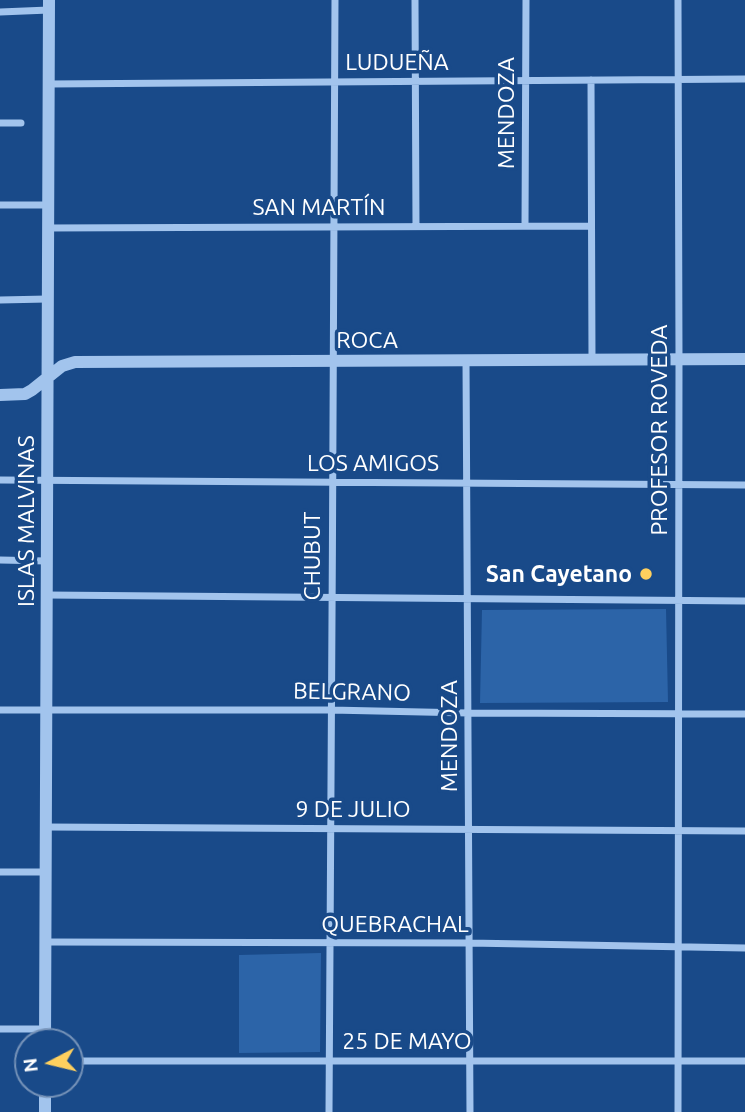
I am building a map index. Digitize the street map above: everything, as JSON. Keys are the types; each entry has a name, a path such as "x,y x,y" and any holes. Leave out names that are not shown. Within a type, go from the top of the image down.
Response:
{"street":[{"name":"CHUBUT","path":"329,1112 334,0"},
{"path":"415,0 416,226"},
{"name":"MENDOZA","path":"525,226 526,0"},
{"name":"PROFESOR ROVEDA","path":"678,0 678,1112"},
{"path":"0,12 49,5"},
{"name":"ISLAS MALVINAS","path":"45,1028 49,5"},
{"name":"LUDUEÑA","path":"49,84 745,79"},
{"path":"591,80 592,360"},
{"path":"0,123 21,123"},
{"path":"0,205 48,205"},
{"name":"SAN MARTÍN","path":"47,228 590,226"},
{"path":"0,300 47,299"},
{"name":"ROCA","path":"0,395 25,394 62,366 75,362 745,359"},
{"name":"MENDOZA","path":"466,361 470,1112"},
{"name":"LOS AMIGOS","path":"0,480 745,485"},
{"path":"0,560 47,561"},
{"path":"47,595 745,601"},
{"name":"BELGRANO","path":"0,710 745,714"},
{"name":"9 DE JULIO","path":"46,827 745,831"},
{"path":"0,872 46,872"},
{"name":"QUEBRACHAL","path":"45,942 469,943 745,948"},
{"name":"25 DE MAYO","path":"84,1061 745,1060"}],"shaded area":[{"path":"666,609 668,702 480,703 482,610"},
{"path":"321,953 320,1052 239,1053 239,955"}],"place":[{"name":"San Cayetano","path":"646,574"}]}
